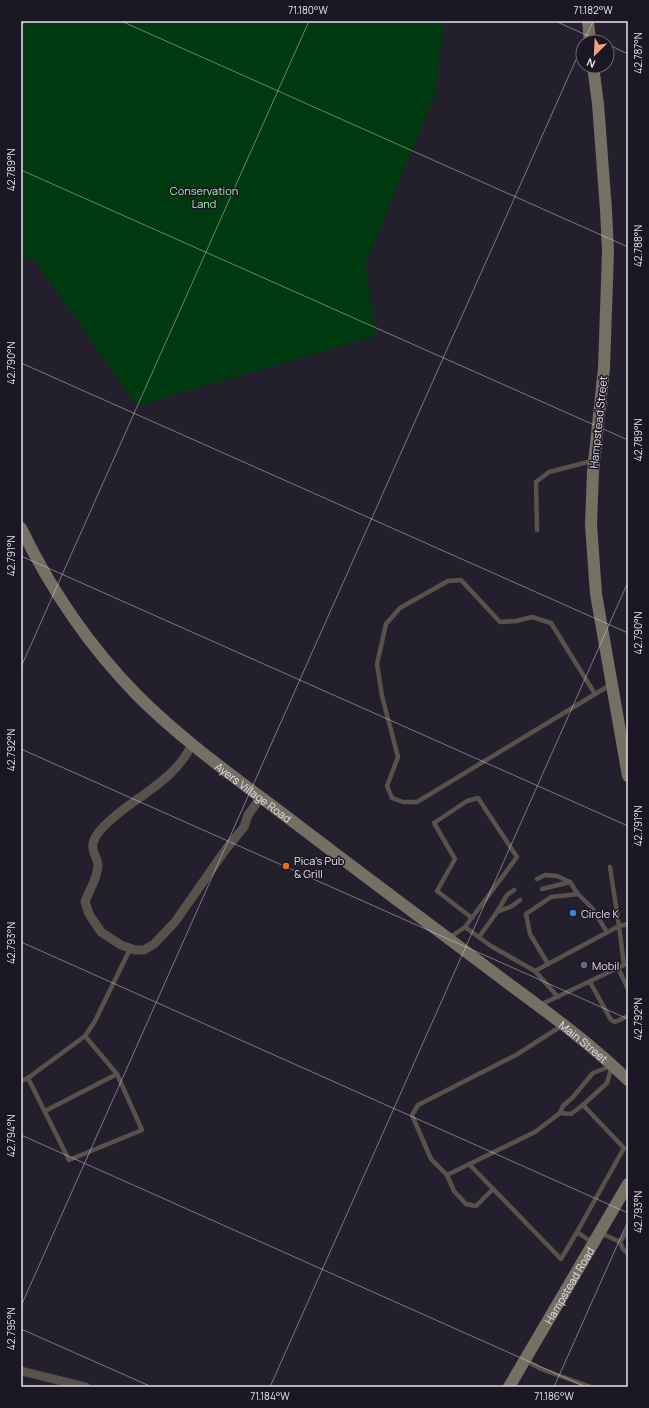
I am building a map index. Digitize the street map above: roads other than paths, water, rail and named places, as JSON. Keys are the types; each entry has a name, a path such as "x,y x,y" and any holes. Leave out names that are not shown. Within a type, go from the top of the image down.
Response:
{"main road":[{"path":"588,21 589,34"},
{"name":"Hampstead Street","path":"594,74 598,104 608,252 604,368 594,461 591,524 596,594 628,776"},
{"name":"Ayers Village Road","path":"21,528 46,576 77,624 96,649 138,695 192,744 539,1006"},
{"name":"Main Street","path":"539,1006 613,1065 628,1080"},
{"name":"Hampstead Road","path":"510,1387 628,1184"}],"street":[{"path":"192,744 187,756 169,775 108,822 95,837 93,846 94,856 98,863 98,870 85,902 90,914 101,932 121,946 135,950 144,950 154,944 174,922 226,849 244,828 248,815 261,797"},
{"path":"21,1371 86,1387"}],"lane":[{"path":"537,530 536,482 549,472 594,461"},
{"path":"595,694 551,623 532,617 500,622 461,580 448,580 400,608 386,624 377,664 382,696 398,757 387,786 392,798 403,802 417,802 612,684"},
{"path":"449,938 465,927 472,918 517,857 478,798 467,801 434,822 454,859 437,891 472,918"},
{"path":"539,1006 624,965 610,867"},
{"path":"537,878 545,875 551,875 570,882 578,894 592,908 607,932"},
{"path":"542,889 570,882"},
{"path":"479,937 507,895 514,890"},
{"path":"548,964 530,934 526,914 552,897 578,894"},
{"path":"497,912 512,906 520,900"},
{"path":"535,971 607,932 619,926 628,924"},
{"path":"465,927 491,946 535,971 558,997"},
{"path":"21,1081 28,1078 84,1036 95,1021 130,948"},
{"path":"618,968 628,989"},
{"path":"590,982 611,1020 615,1022 628,1016"},
{"path":"493,1189 476,1206 466,1204 454,1191 448,1175 431,1159 412,1115 418,1105 516,1055 563,1025"},
{"path":"28,1078 69,1160 142,1130 117,1074 84,1036"},
{"path":"448,1175 535,1132 560,1113 563,1106 573,1097 593,1073 613,1065"},
{"path":"560,1113 571,1114 583,1105 607,1083 613,1065"},
{"path":"45,1111 117,1074"},
{"path":"469,1164 561,1259 624,1148 583,1105"},
{"path":"620,1242 628,1229"},
{"path":"577,1232 596,1238 620,1242"},
{"path":"620,1242 623,1250 628,1254"},
{"path":"525,1360 542,1369 591,1387"}],"place":[{"name":"Pica's Pub & Grill","path":"286,866"},
{"name":"Circle K","path":"573,913"},
{"name":"Mobil","path":"584,965"}],"park label":[{"name":"Conservation Land","path":"204,196"}]}
